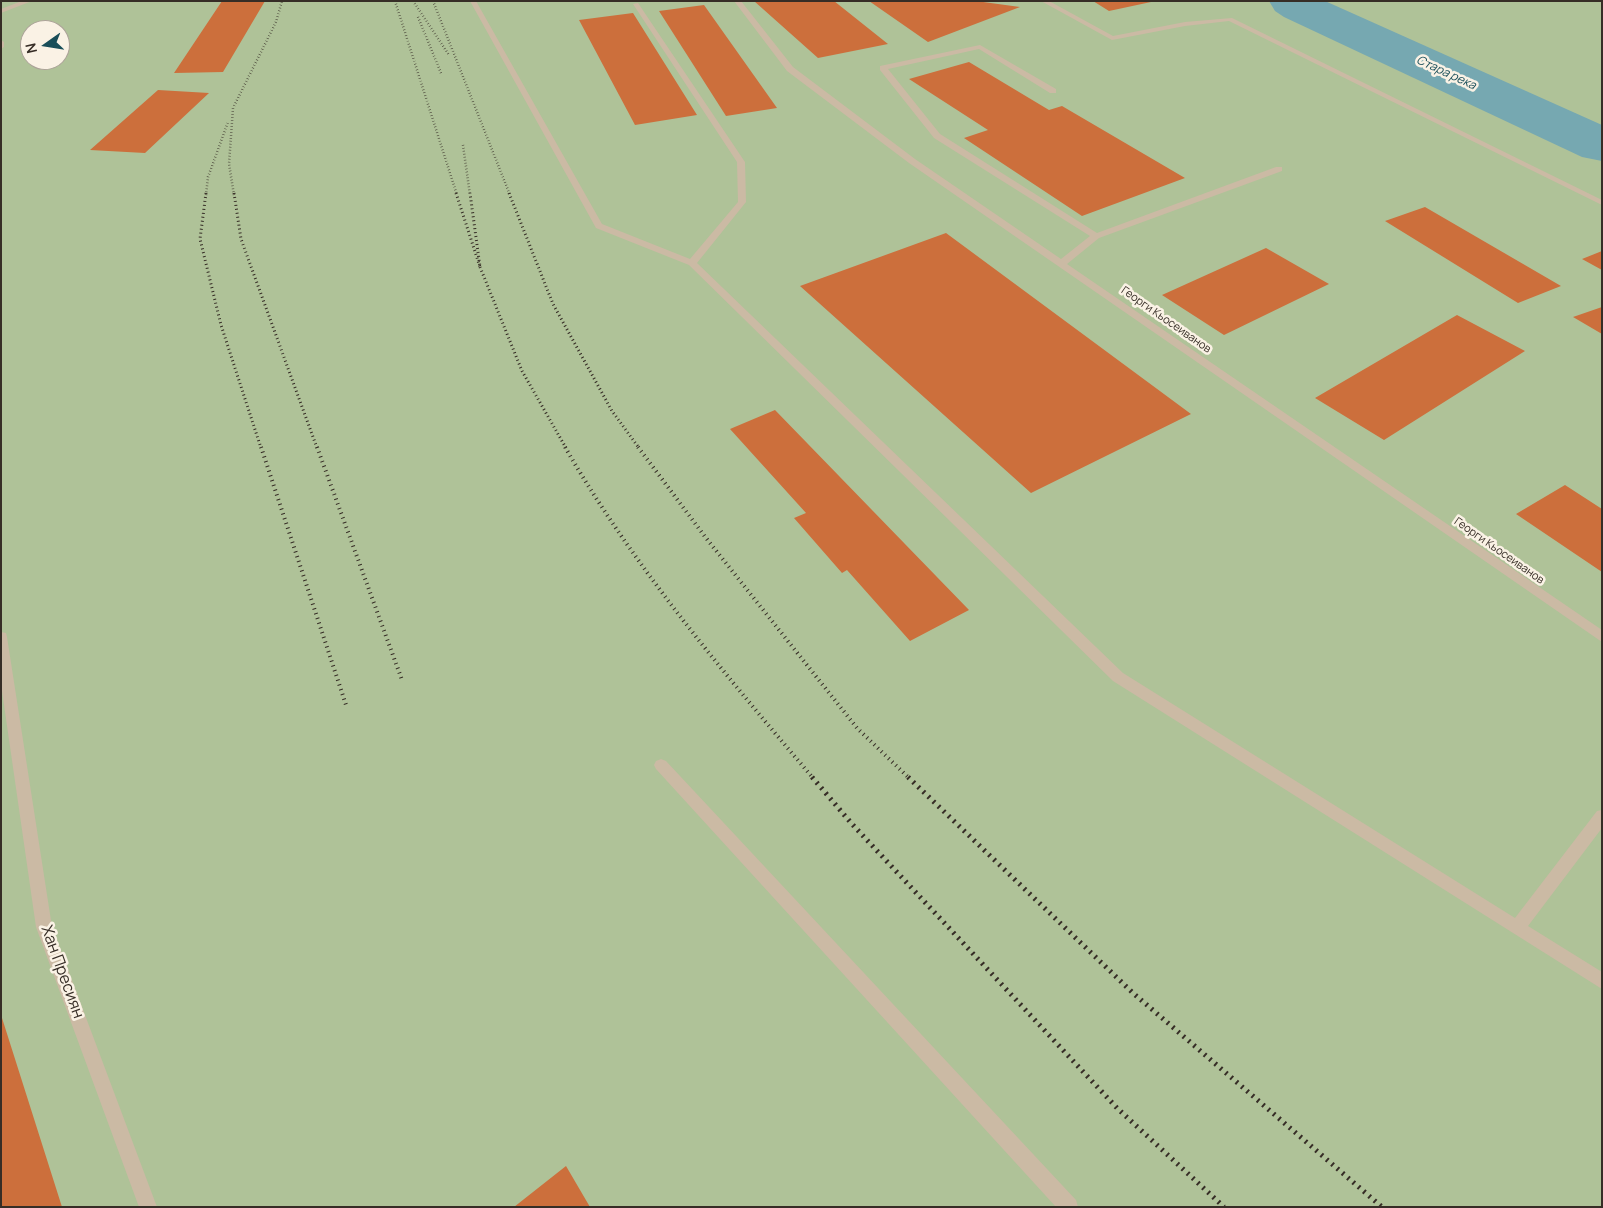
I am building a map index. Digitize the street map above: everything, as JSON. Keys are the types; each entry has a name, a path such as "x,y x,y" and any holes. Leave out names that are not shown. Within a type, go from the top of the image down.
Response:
{"street":[{"path":"1,11 29,1"},
{"path":"473,1 599,226 692,264 1118,677 1602,981"},
{"name":"Георги Кьосеиванов","path":"737,1 790,69 912,162 1602,637"},
{"path":"1044,1 1112,38 1185,24 1230,19 1602,204"},
{"path":"636,4 741,162 742,202 692,264"},
{"path":"1054,91 980,47 883,68 937,136 1096,236"},
{"path":"1062,264 1096,236 1279,169"},
{"name":"Хан Пресиян","path":"1,637 44,927 148,1207"},
{"path":"661,765 1069,1207"},
{"path":"1517,928 1602,816"}],"green space":[{"path":"1,1 1602,1 1602,1207 1,1207"}],"building":[{"path":"222,1 265,1 223,72 174,73"},
{"path":"754,1 834,1 888,44 818,58"},
{"path":"869,1 976,1 1020,7 928,42"},
{"path":"1093,1 1151,1 1151,2 1109,11"},
{"path":"704,5 777,108 726,116 659,11"},
{"path":"633,13 697,115 635,125 579,20"},
{"path":"969,62 1049,110 1062,106 1185,178 1082,216 964,138 988,130 909,79"},
{"path":"158,90 209,93 145,153 90,150"},
{"path":"1425,207 1561,286 1518,303 1385,221"},
{"path":"946,233 1191,414 1031,493 800,286"},
{"path":"1266,248 1329,284 1224,335 1162,295"},
{"path":"1602,251 1602,270 1582,259"},
{"path":"1602,307 1602,334 1573,317"},
{"path":"1457,315 1525,351 1384,440 1315,398"},
{"path":"775,410 969,610 910,641 847,570 842,573 794,518 806,513 730,429"},
{"path":"1565,485 1602,509 1602,572 1516,514"},
{"path":"2,1018 62,1207 1,1207"},
{"path":"566,1166 590,1207 514,1207"}],"waterway":[{"name":"Стара река","path":"1291,1 1300,7 1602,145"}],"railway":[{"path":"234,195 229,164 233,108 276,22 282,1"},
{"path":"395,1 457,195"},
{"path":"413,1 449,55"},
{"path":"433,1 510,195"},
{"path":"418,17 441,73"},
{"path":"206,195 208,177 228,122"},
{"path":"463,145 470,195"},
{"path":"206,193 200,239 221,325 261,448"},
{"path":"234,193 241,239 317,448"},
{"path":"456,193 480,267"},
{"path":"470,193 480,267"},
{"path":"509,193 553,304 612,411 639,448"},
{"path":"480,267 522,371 566,448"},
{"path":"261,447 347,708"},
{"path":"317,447 402,680"},
{"path":"565,447 620,535 650,577 746,699 813,778"},
{"path":"638,447 706,538 857,728 909,778"},
{"path":"812,777 852,824 1117,1108 1224,1207"},
{"path":"908,777 1133,993 1382,1207"}]}
